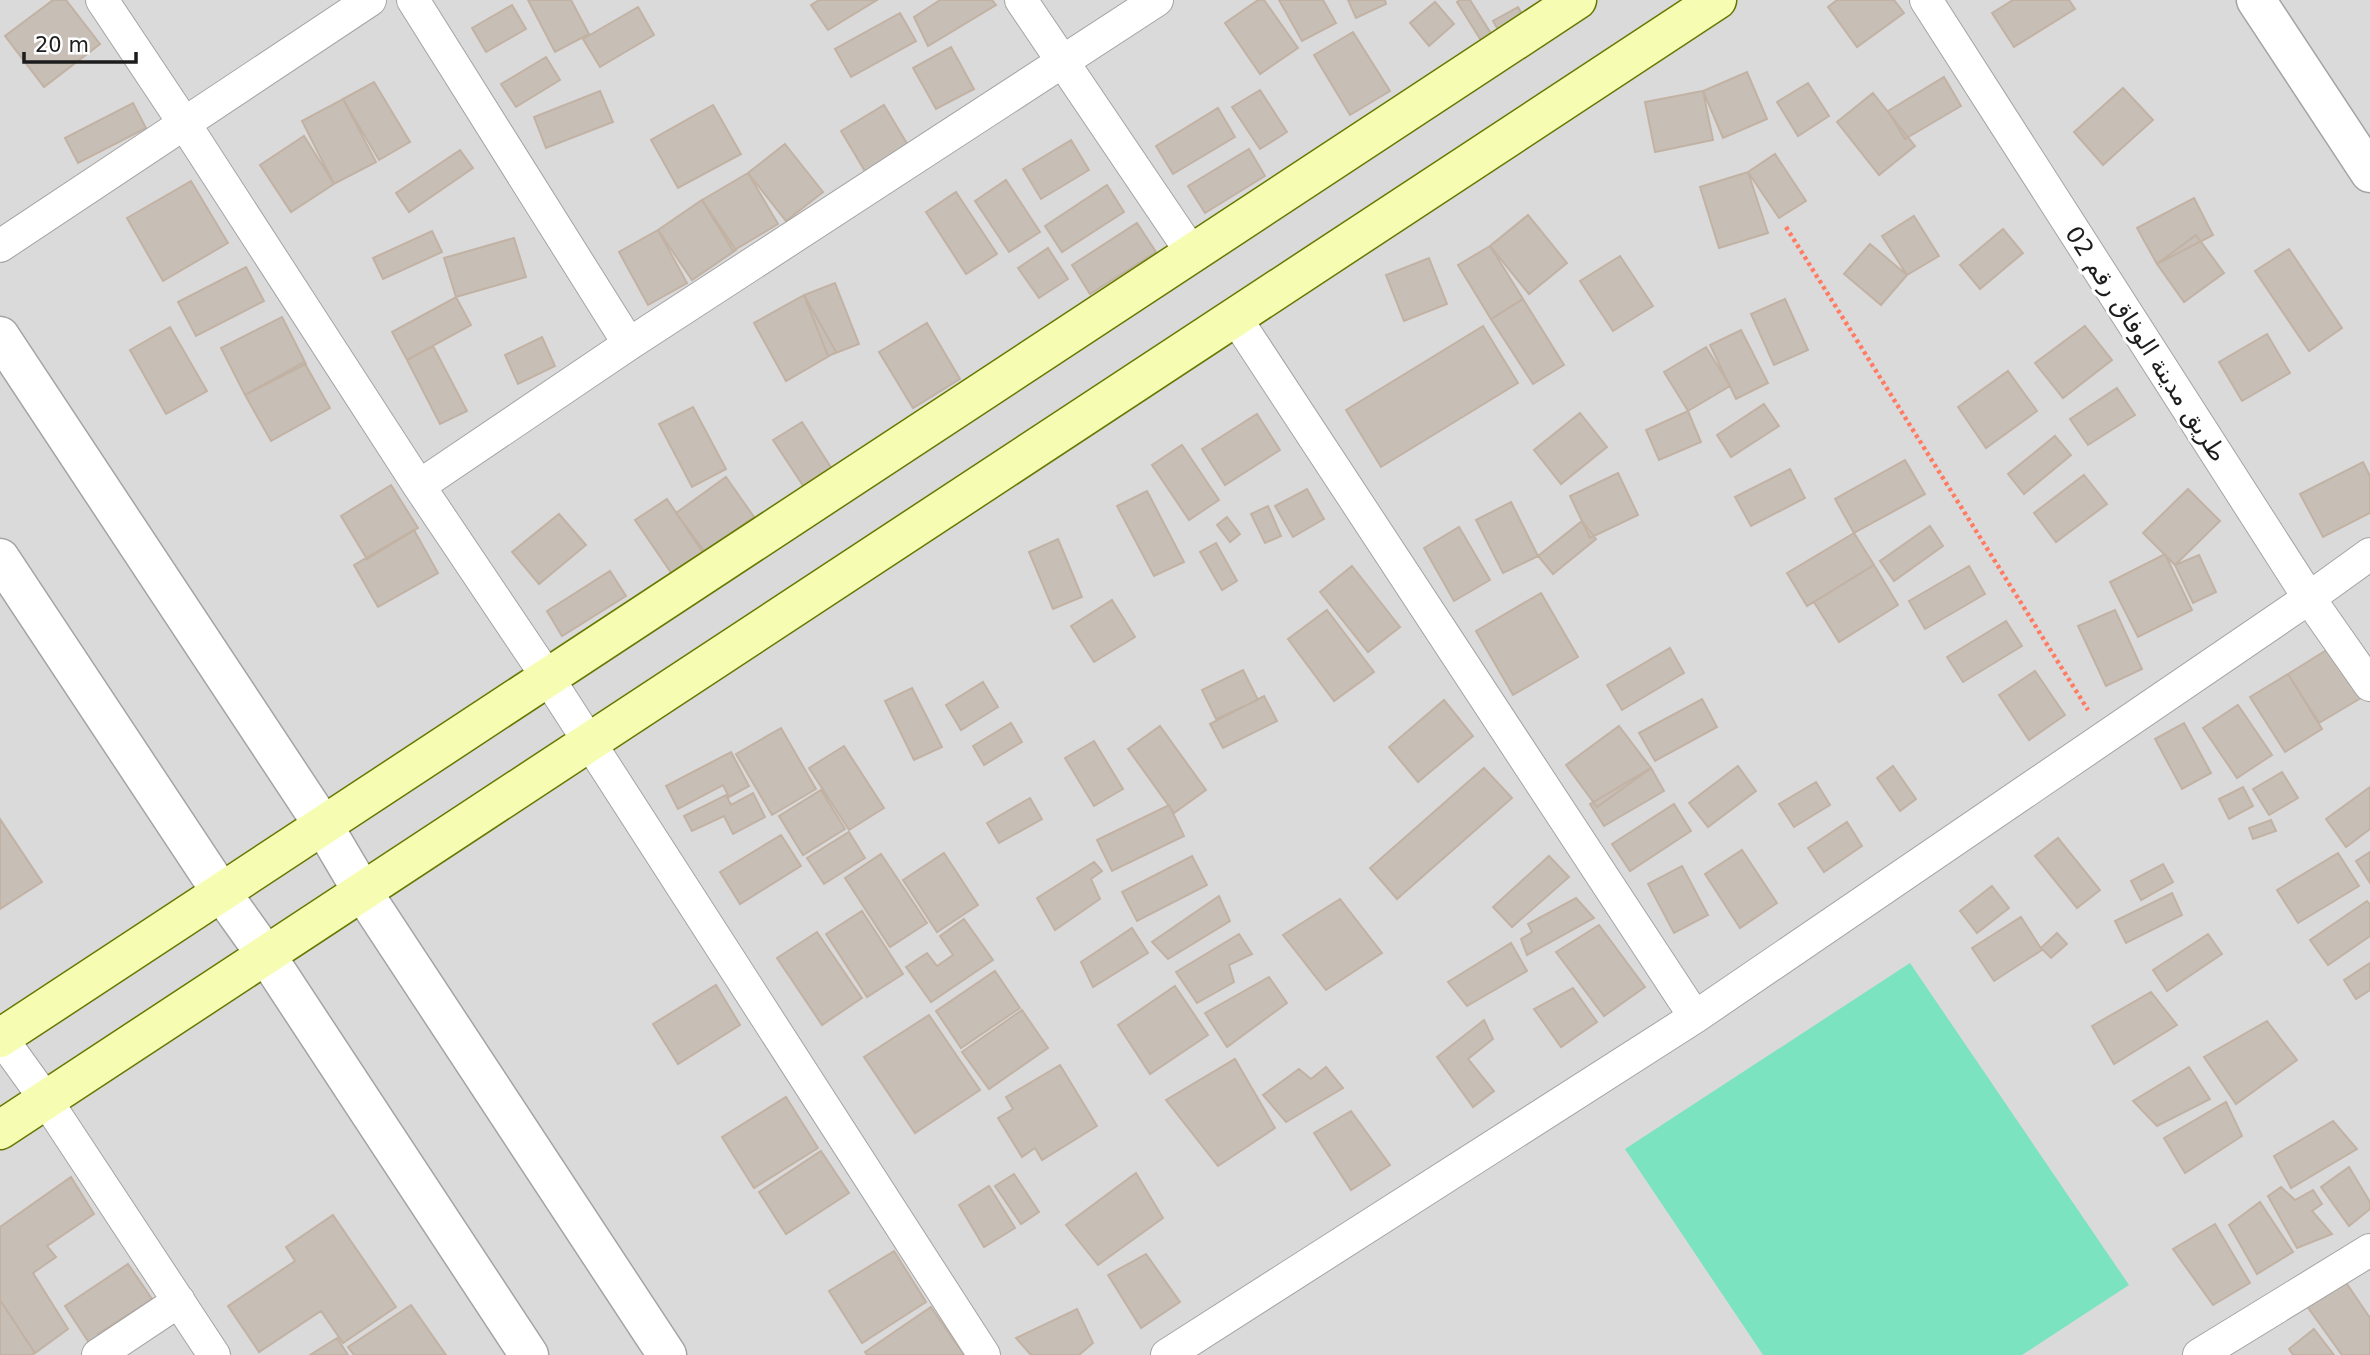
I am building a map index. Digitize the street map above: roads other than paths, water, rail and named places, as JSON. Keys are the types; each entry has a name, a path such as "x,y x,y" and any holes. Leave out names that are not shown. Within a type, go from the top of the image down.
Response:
{"main road":[{"path":"0,1037 1577,0"},
{"path":"0,1130 1717,0"}],"street":[{"path":"102,0 419,486 548,678 984,1355"},
{"path":"0,246 370,0"},
{"path":"413,0 629,344"},
{"path":"1021,0 1192,253"},
{"path":"419,486 629,344 1157,0"},
{"name":"طريق مدينة الوفاق رقم 02","path":"1926,0 2309,598 2370,685"},
{"path":"2256,0 2370,173"},
{"path":"1235,317 1695,1017"},
{"path":"0,336 323,825 362,891 667,1355"},
{"path":"1167,1355 1695,1017 2370,554"},
{"path":"0,558 529,1355"},
{"path":"0,1037 46,1100 214,1355"},
{"path":"2199,1355 2370,1250"},
{"path":"98,1355 179,1301"}]}
